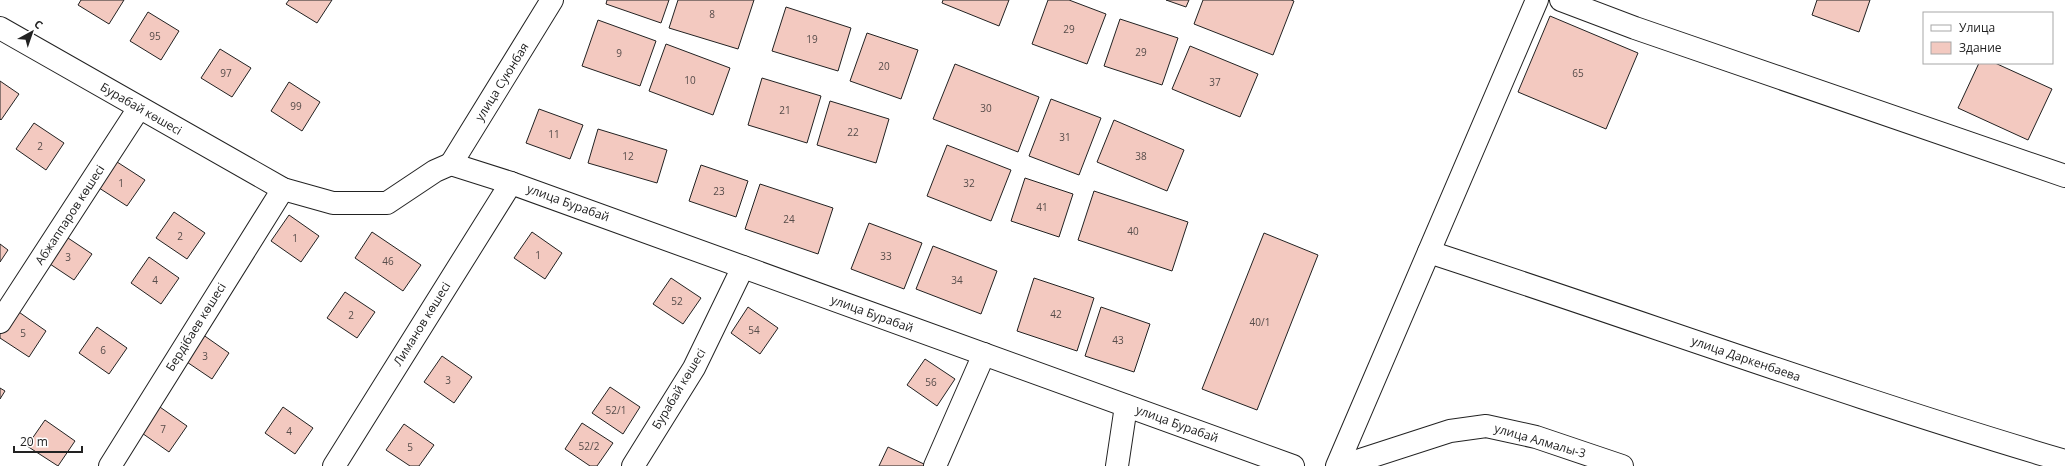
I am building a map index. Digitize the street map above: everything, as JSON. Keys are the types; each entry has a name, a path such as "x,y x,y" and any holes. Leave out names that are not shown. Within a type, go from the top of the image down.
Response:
{"street":[{"name":"улица Суюнбая","path":"451,164 552,0"},
{"path":"1337,466 1537,0"},
{"path":"1561,0 1635,28 2065,176"},
{"name":"Бурабай көшесі","path":"0,28 283,189 333,203 387,203 436,171 451,164"},
{"name":"Абжаппаров көшесі","path":"0,322 139,108"},
{"name":"улица Бурабай","path":"451,164 511,183 1293,466"},
{"name":"Лиманов көшесі","path":"334,466 511,183"},
{"name":"Бердібаев көшесі","path":"110,466 283,189"},
{"name":"улица Даркенбаева","path":"1429,252 1787,373 1976,435 2065,461"},
{"name":"Бурабай көшесі","path":"633,466 694,368 743,267"},
{"path":"935,466 984,354"},
{"path":"1117,466 1126,406"},
{"name":"улица Алмалы-3","path":"1342,466 1450,431 1486,426 1536,437 1622,466"}],"building":[{"path":"81,0 124,0 109,24 78,5"},
{"path":"289,0 332,0 317,23 286,4"},
{"path":"607,0 669,0 661,23 606,4"},
{"path":"678,0 754,0 738,49 669,28"},
{"path":"943,0 1009,0 999,26 942,3"},
{"path":"1048,0 1069,0 1106,14 1087,64 1032,44"},
{"path":"1166,0 1189,0 1186,7"},
{"path":"1203,0 1294,1 1273,55 1194,24"},
{"path":"1817,0 1870,0 1859,32 1812,15"},
{"path":"786,7 851,28 838,71 772,51"},
{"path":"148,12 179,31 161,60 130,41"},
{"path":"1550,16 1638,53 1606,129 1518,92"},
{"path":"1120,19 1178,38 1162,85 1104,66"},
{"path":"598,20 656,41 640,86 582,66"},
{"path":"867,33 918,50 901,99 850,81"},
{"path":"666,44 730,68 713,115 649,91"},
{"path":"1190,46 1258,74 1240,117 1172,89"},
{"path":"220,49 251,68 232,97 201,78"},
{"path":"955,64 1039,97 1018,152 933,119"},
{"path":"1979,64 1997,64 2052,89 2028,140 1958,108"},
{"path":"762,78 821,96 807,143 748,125"},
{"path":"0,81 19,94 1,120 0,119"},
{"path":"289,82 320,102 302,131 271,111"},
{"path":"1051,99 1101,118 1079,175 1029,156"},
{"path":"830,101 889,119 876,163 817,145"},
{"path":"539,109 583,125 570,159 526,143"},
{"path":"1114,120 1184,150 1167,191 1097,162"},
{"path":"34,123 64,143 46,170 16,149"},
{"path":"598,129 667,150 657,183 588,163"},
{"path":"947,145 1011,170 991,221 927,196"},
{"path":"114,160 145,180 127,206 96,186"},
{"path":"701,165 748,181 736,217 689,201"},
{"path":"1025,178 1073,194 1059,237 1011,221"},
{"path":"760,184 833,208 818,254 745,229"},
{"path":"1094,191 1188,222 1172,271 1078,240"},
{"path":"174,212 205,233 187,259 156,238"},
{"path":"289,215 319,236 301,262 271,241"},
{"path":"869,223 922,243 904,289 851,269"},
{"path":"372,232 421,265 403,291 355,258"},
{"path":"532,232 562,253 545,279 514,258"},
{"path":"1264,233 1318,255 1257,410 1202,389"},
{"path":"62,234 92,254 74,280 44,260"},
{"path":"0,244 8,250 0,262"},
{"path":"933,246 997,271 981,314 916,289"},
{"path":"149,257 179,278 161,304 131,283"},
{"path":"671,278 701,298 683,324 653,304"},
{"path":"1034,278 1094,298 1077,351 1017,331"},
{"path":"345,292 375,312 357,338 327,318"},
{"path":"748,307 778,328 760,354 731,333"},
{"path":"1101,307 1150,324 1134,372 1085,356"},
{"path":"16,310 46,331 29,357 0,338 0,334"},
{"path":"97,327 127,348 109,374 79,353"},
{"path":"199,332 229,353 212,379 181,358"},
{"path":"442,356 472,377 454,403 424,382"},
{"path":"925,359 955,379 937,406 907,385"},
{"path":"610,387 640,407 623,434 592,413"},
{"path":"0,388 5,391 0,399"},
{"path":"157,405 187,426 169,452 139,431"},
{"path":"283,407 313,428 295,454 265,433"},
{"path":"45,420 75,441 58,466 27,446"},
{"path":"582,423 613,443 597,466 590,466 565,449"},
{"path":"404,424 434,445 419,466 410,466 386,450"},
{"path":"888,447 926,465 879,466"}]}
